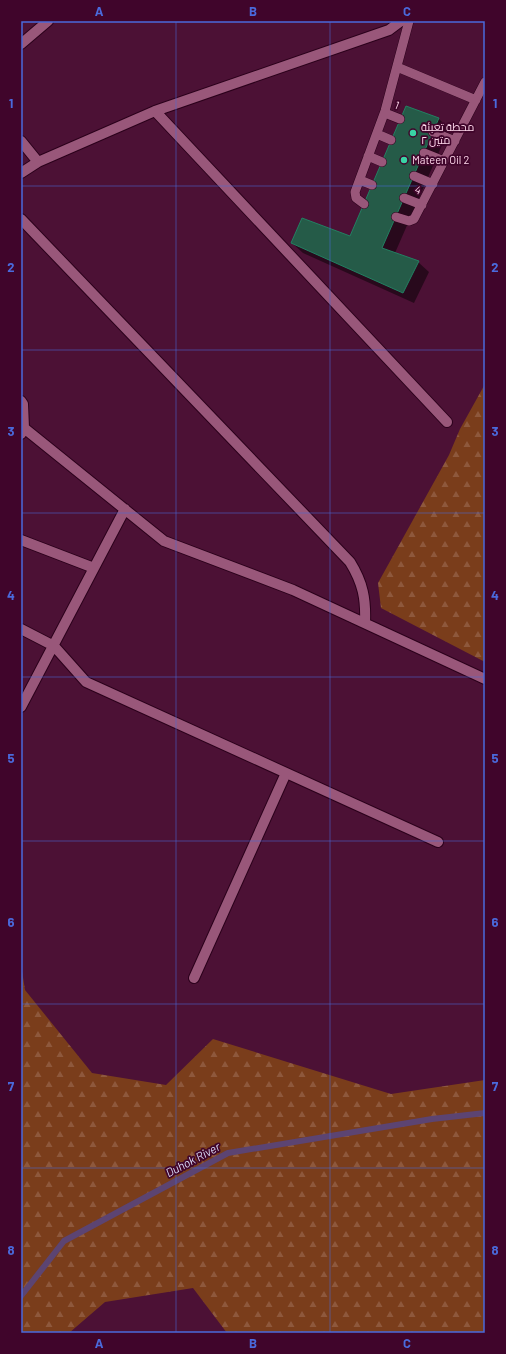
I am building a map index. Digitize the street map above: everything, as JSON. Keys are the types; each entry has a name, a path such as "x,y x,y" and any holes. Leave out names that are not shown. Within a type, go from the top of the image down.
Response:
{"street":[{"path":"21,44 48,21"},
{"path":"21,173 38,162 155,111 389,30 401,21"},
{"path":"155,111 447,422"},
{"path":"21,140 38,162"},
{"path":"21,219 350,562 362,585 365,598 365,623"},
{"path":"21,401 23,404 23,431 125,509 164,541 293,590 485,679"},
{"path":"21,707 125,509"},
{"path":"21,540 94,568"},
{"path":"21,629 54,646 86,682 438,842"},
{"path":"194,978 286,773"}],"lane":[{"path":"364,204 356,198 355,192 384,113 409,21"},
{"path":"397,67 476,100"},
{"path":"396,217 409,221 414,219 485,82"},
{"name":"1","path":"384,113 400,119"},
{"path":"433,132 455,141"},
{"path":"377,134 392,140"},
{"path":"424,153 444,161"},
{"path":"368,156 382,162"},
{"path":"414,176 433,184"},
{"path":"360,180 372,185"},
{"name":"4","path":"404,198 422,205"}],"green space":[{"path":"485,384 485,662 381,608 378,583 449,455 460,429"},
{"path":"21,965 25,990 92,1073 166,1085 213,1039 391,1094 485,1080 485,1333 227,1333 193,1288 105,1302 69,1333 21,1333"}],"building":[{"path":"406,106 439,118 382,248 419,261 403,293 291,243 302,218 350,236"}],"waterway":[{"name":"Duhok River","path":"21,1296 64,1241 228,1153 432,1119 485,1113"}],"place":[{"name":"محطة تعبئة متين ٢","path":"413,133"},
{"name":"Mateen Oil 2","path":"404,160"}]}
